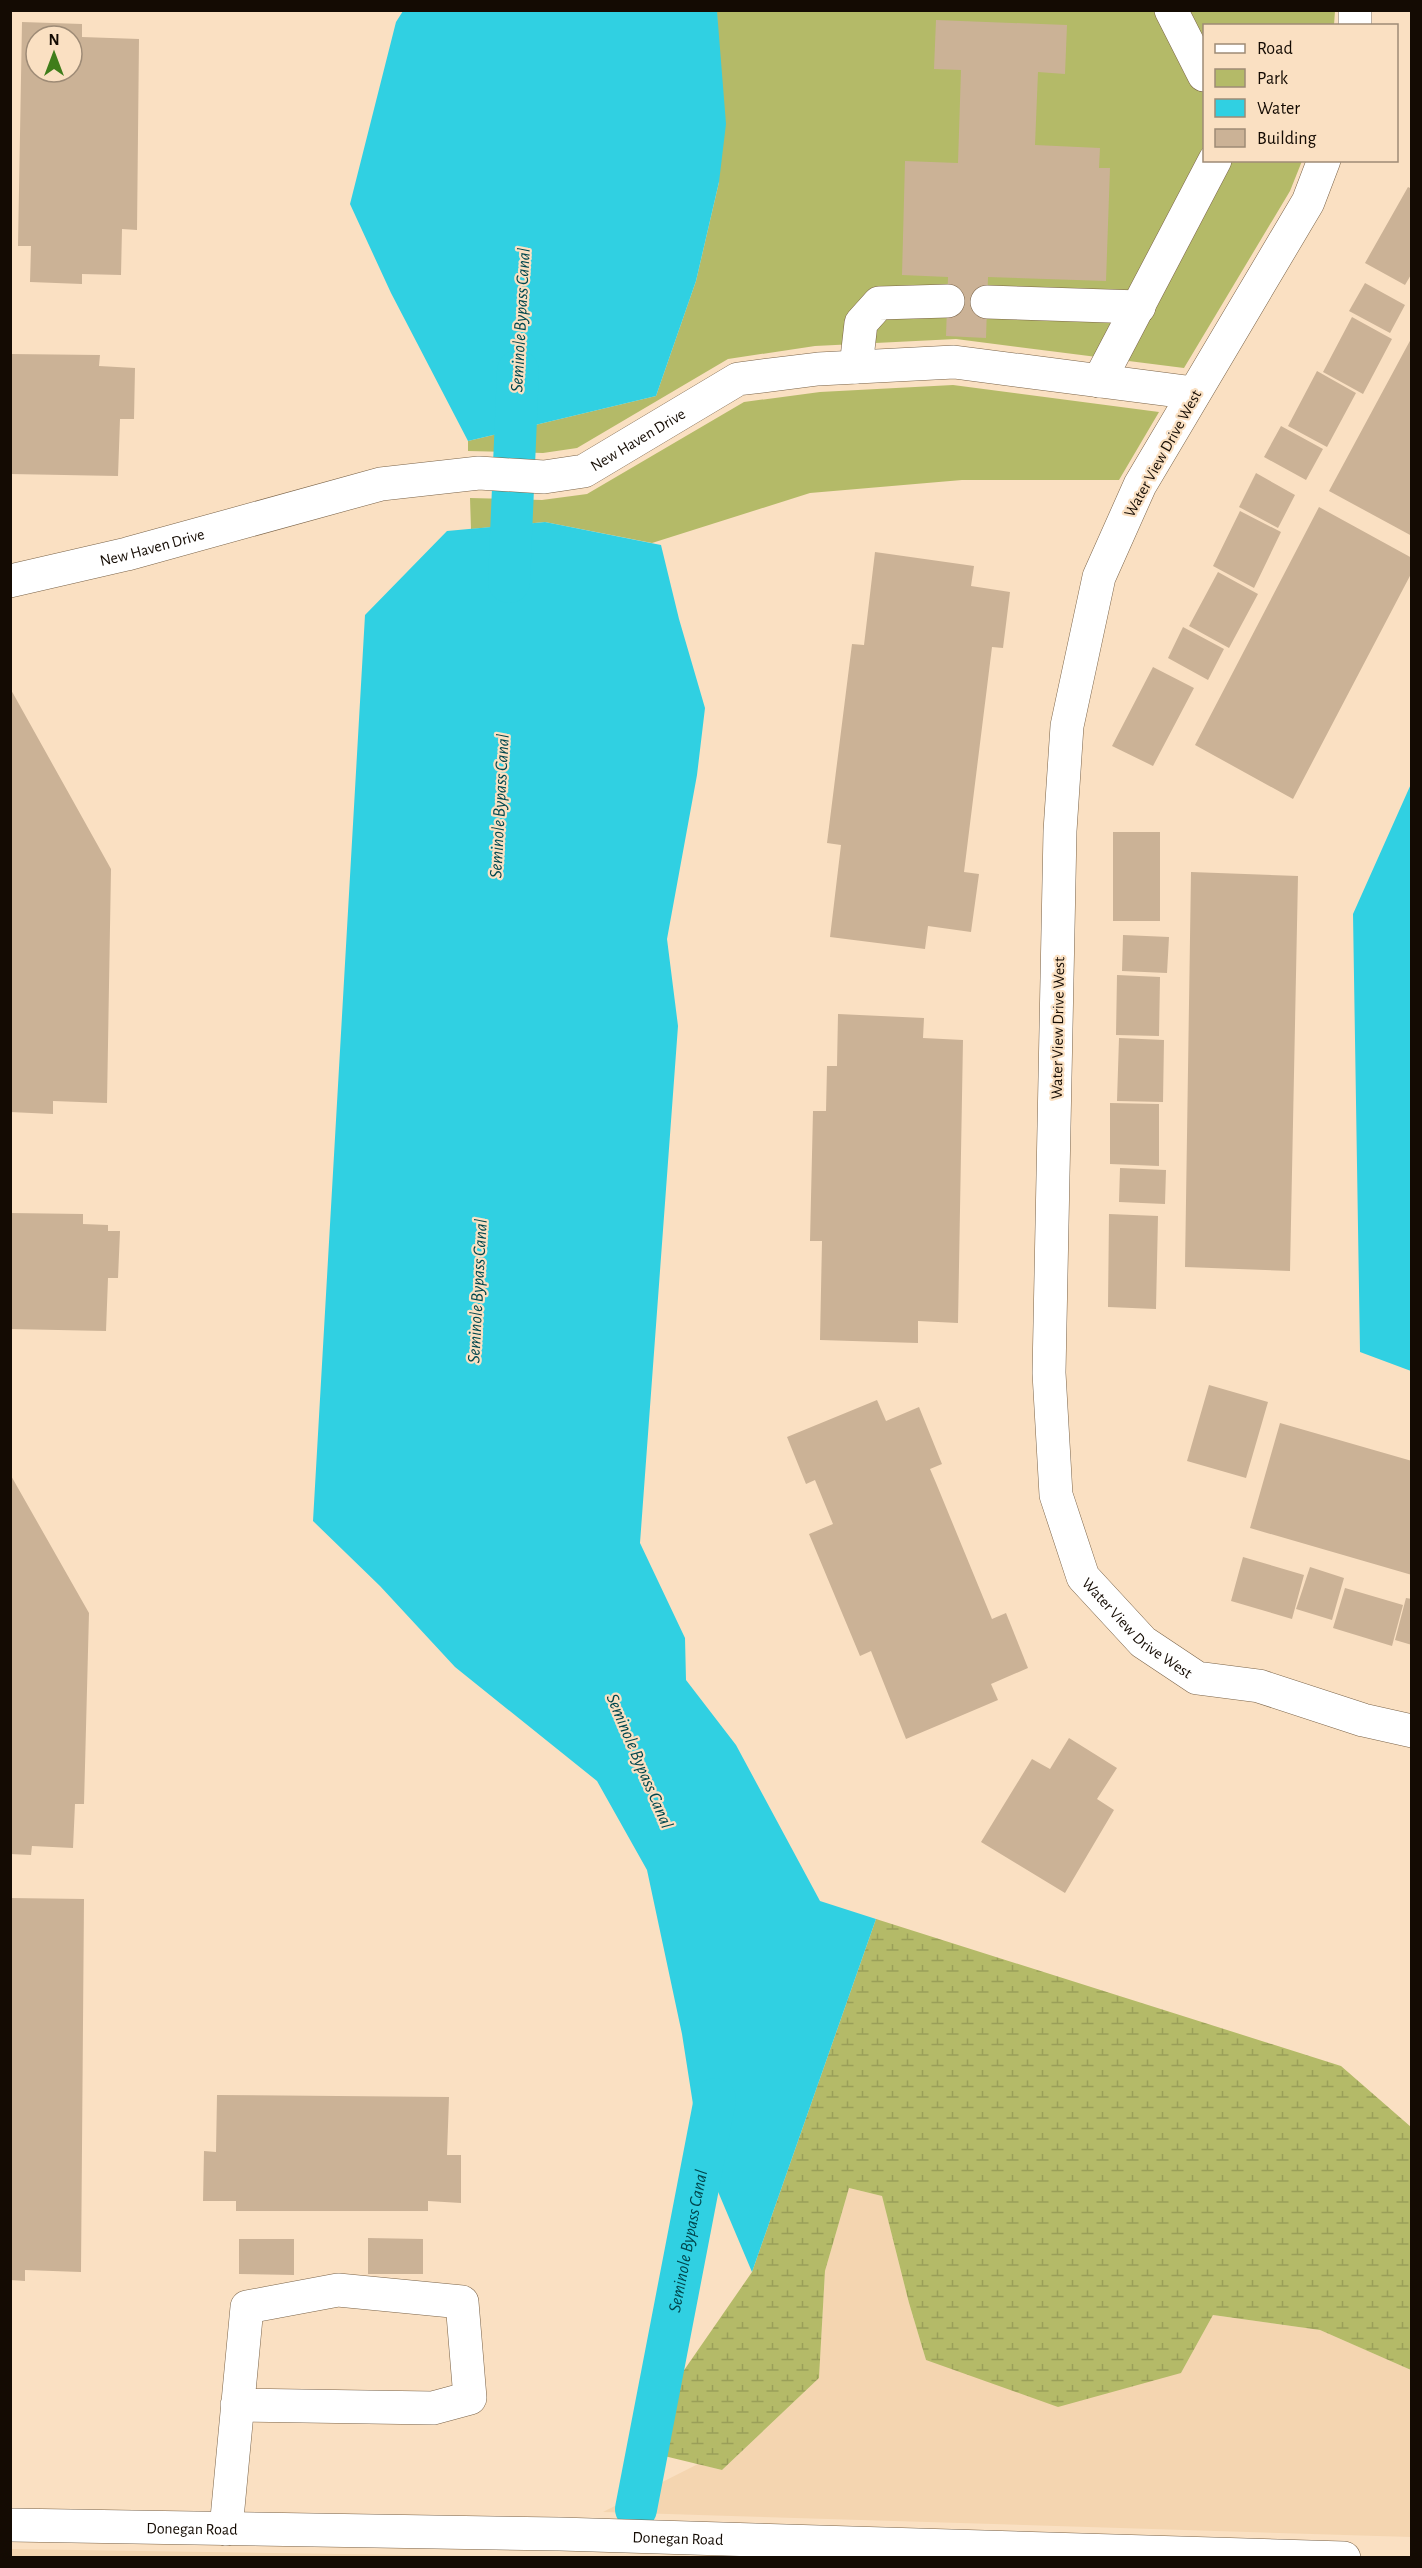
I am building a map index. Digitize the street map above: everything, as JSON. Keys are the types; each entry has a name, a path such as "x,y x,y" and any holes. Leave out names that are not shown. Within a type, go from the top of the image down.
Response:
{"street":[{"path":"1171,10 1203,73"},
{"path":"1099,381 1214,162"},
{"name":"Water View Drive West","path":"1323,162 1308,202 1140,485 1099,577 1067,726 1060,831 1049,1373 1056,1495 1083,1577 1143,1642 1197,1678 1259,1686 1363,1720 1412,1731"},
{"path":"856,367 861,323 879,303 948,301"},
{"path":"987,302 1139,307"},
{"name":"New Haven Drive","path":"10,581 127,554 381,484 479,473 544,477 584,471 738,379 856,367 954,362 1194,393"},
{"path":"226,2529 237,2405 247,2307 338,2290 462,2302 470,2398 433,2408 237,2405"},
{"name":"Donegan Road","path":"10,2525 226,2529 464,2545 1344,2558"}],"shaded area":[{"path":"849,2188 882,2196 926,2360 1181,2373 1213,2315 1320,2330 1411,2370 1411,2537 603,2512 698,2464 722,2470 819,2378 825,2271"},
{"path":"11,2549 543,2557 11,2558"}],"green space":[{"path":"717,11 1335,11 1334,24 1203,24 1203,162 1302,162 1290,191 1184,368 956,339 815,346 728,359 577,448 543,453 468,451 468,441 656,396 696,281 719,182"},
{"path":"953,385 1159,412 1119,480 962,480 810,493 652,543 545,522 471,529 470,498 542,500 587,494 744,402 820,392"},
{"path":"876,1919 1341,2066 1411,2127 1411,2370 1320,2330 1213,2315 1181,2373 1058,2407 926,2360 882,2196 849,2188 825,2271 819,2378 722,2470 656,2454 671,2389 752,2272"}],"water":[{"path":"403,11 717,11 726,124 719,182 696,281 656,396 468,441 391,293 350,204 396,22"},
{"path":"545,522 661,545 679,619 705,708 697,775 667,939 678,1026 640,1543 685,1638 686,1680 736,1745 820,1901 876,1919 752,2272 700,2149 682,2034 647,1870 597,1781 455,1667 380,1586 313,1521 365,615 447,531"},
{"path":"1411,784 1411,1371 1360,1352 1353,914"}],"building":[{"path":"936,20 1067,25 1065,74 1038,72 1035,145 1100,148 1099,168 1110,168 1106,281 988,277 986,338 946,336 948,277 902,275 905,161 958,163 961,70 934,69"},
{"path":"22,22 82,24 24,24 24,84 84,84 84,37 139,39 137,230 122,229 121,275 82,274 82,284 30,282 31,246 18,246"},
{"path":"1408,187 1412,189 1412,273 1405,285 1365,263"},
{"path":"1365,283 1405,305 1390,333 1349,311"},
{"path":"1352,317 1392,339 1363,394 1323,372"},
{"path":"1412,337 1412,536 1329,491"},
{"path":"10,354 100,355 99,366 135,368 134,419 120,419 118,476 10,474"},
{"path":"1317,371 1356,393 1327,447 1288,426"},
{"path":"1281,426 1323,449 1306,480 1264,457"},
{"path":"1256,473 1295,495 1278,528 1239,507"},
{"path":"1319,507 1412,558 1412,572 1293,799 1195,745"},
{"path":"1240,511 1281,532 1254,588 1213,566"},
{"path":"875,552 974,566 971,586 1010,592 1003,648 992,647 964,872 979,874 971,932 928,926 925,949 830,937 841,845 827,843 852,644 864,645"},
{"path":"1218,572 1258,594 1229,648 1189,626"},
{"path":"1183,627 1224,649 1208,680 1168,658"},
{"path":"1153,667 1194,688 1153,766 1112,746"},
{"path":"10,688 111,869 107,1103 53,1101 53,1114 10,1112"},
{"path":"1113,832 1160,832 1160,921 1113,921"},
{"path":"1191,872 1298,876 1290,1271 1185,1267"},
{"path":"1123,935 1169,937 1167,973 1122,971"},
{"path":"1117,975 1160,977 1159,1036 1116,1035"},
{"path":"838,1014 924,1018 923,1038 963,1040 958,1323 918,1321 918,1343 820,1340 822,1241 810,1241 813,1111 826,1111 827,1066 837,1066"},
{"path":"1119,1038 1164,1040 1163,1102 1117,1101"},
{"path":"1110,1103 1159,1104 1159,1166 1110,1164"},
{"path":"1120,1168 1166,1170 1165,1204 1119,1202"},
{"path":"10,1213 83,1214 83,1224 108,1225 108,1231 120,1231 118,1278 108,1278 106,1331 10,1329"},
{"path":"1109,1214 1158,1216 1156,1309 1108,1307"},
{"path":"1209,1385 1268,1402 1246,1478 1187,1461"},
{"path":"877,1400 886,1421 919,1407 942,1464 930,1469 992,1619 1006,1613 1028,1668 991,1684 998,1700 906,1739 871,1651 860,1656 809,1534 833,1524 815,1480 806,1484 787,1437"},
{"path":"1280,1423 1412,1461 1412,1575 1250,1528"},
{"path":"10,1474 89,1613 84,1804 75,1804 73,1848 32,1846 31,1855 10,1854"},
{"path":"1243,1557 1304,1575 1292,1619 1231,1601"},
{"path":"1310,1567 1344,1578 1332,1620 1296,1609"},
{"path":"1345,1588 1403,1605 1392,1646 1333,1628"},
{"path":"1406,1598 1412,1599 1412,1645 1395,1640"},
{"path":"1069,1738 1117,1768 1097,1799 1114,1810 1065,1893 981,1842 1032,1759 1050,1769"},
{"path":"10,1898 84,1899 81,2272 25,2270 25,2281 10,2280"},
{"path":"217,2095 449,2097 447,2155 461,2155 461,2203 428,2201 428,2211 236,2211 236,2201 203,2201 204,2151 216,2152"},
{"path":"368,2238 423,2239 423,2274 368,2274"},
{"path":"239,2239 294,2239 294,2275 239,2274"}],"waterway":[{"name":"Seminole Bypass Canal","path":"509,582 518,371"},
{"name":"Seminole Bypass Canal","path":"636,2509 715,2099"}]}
